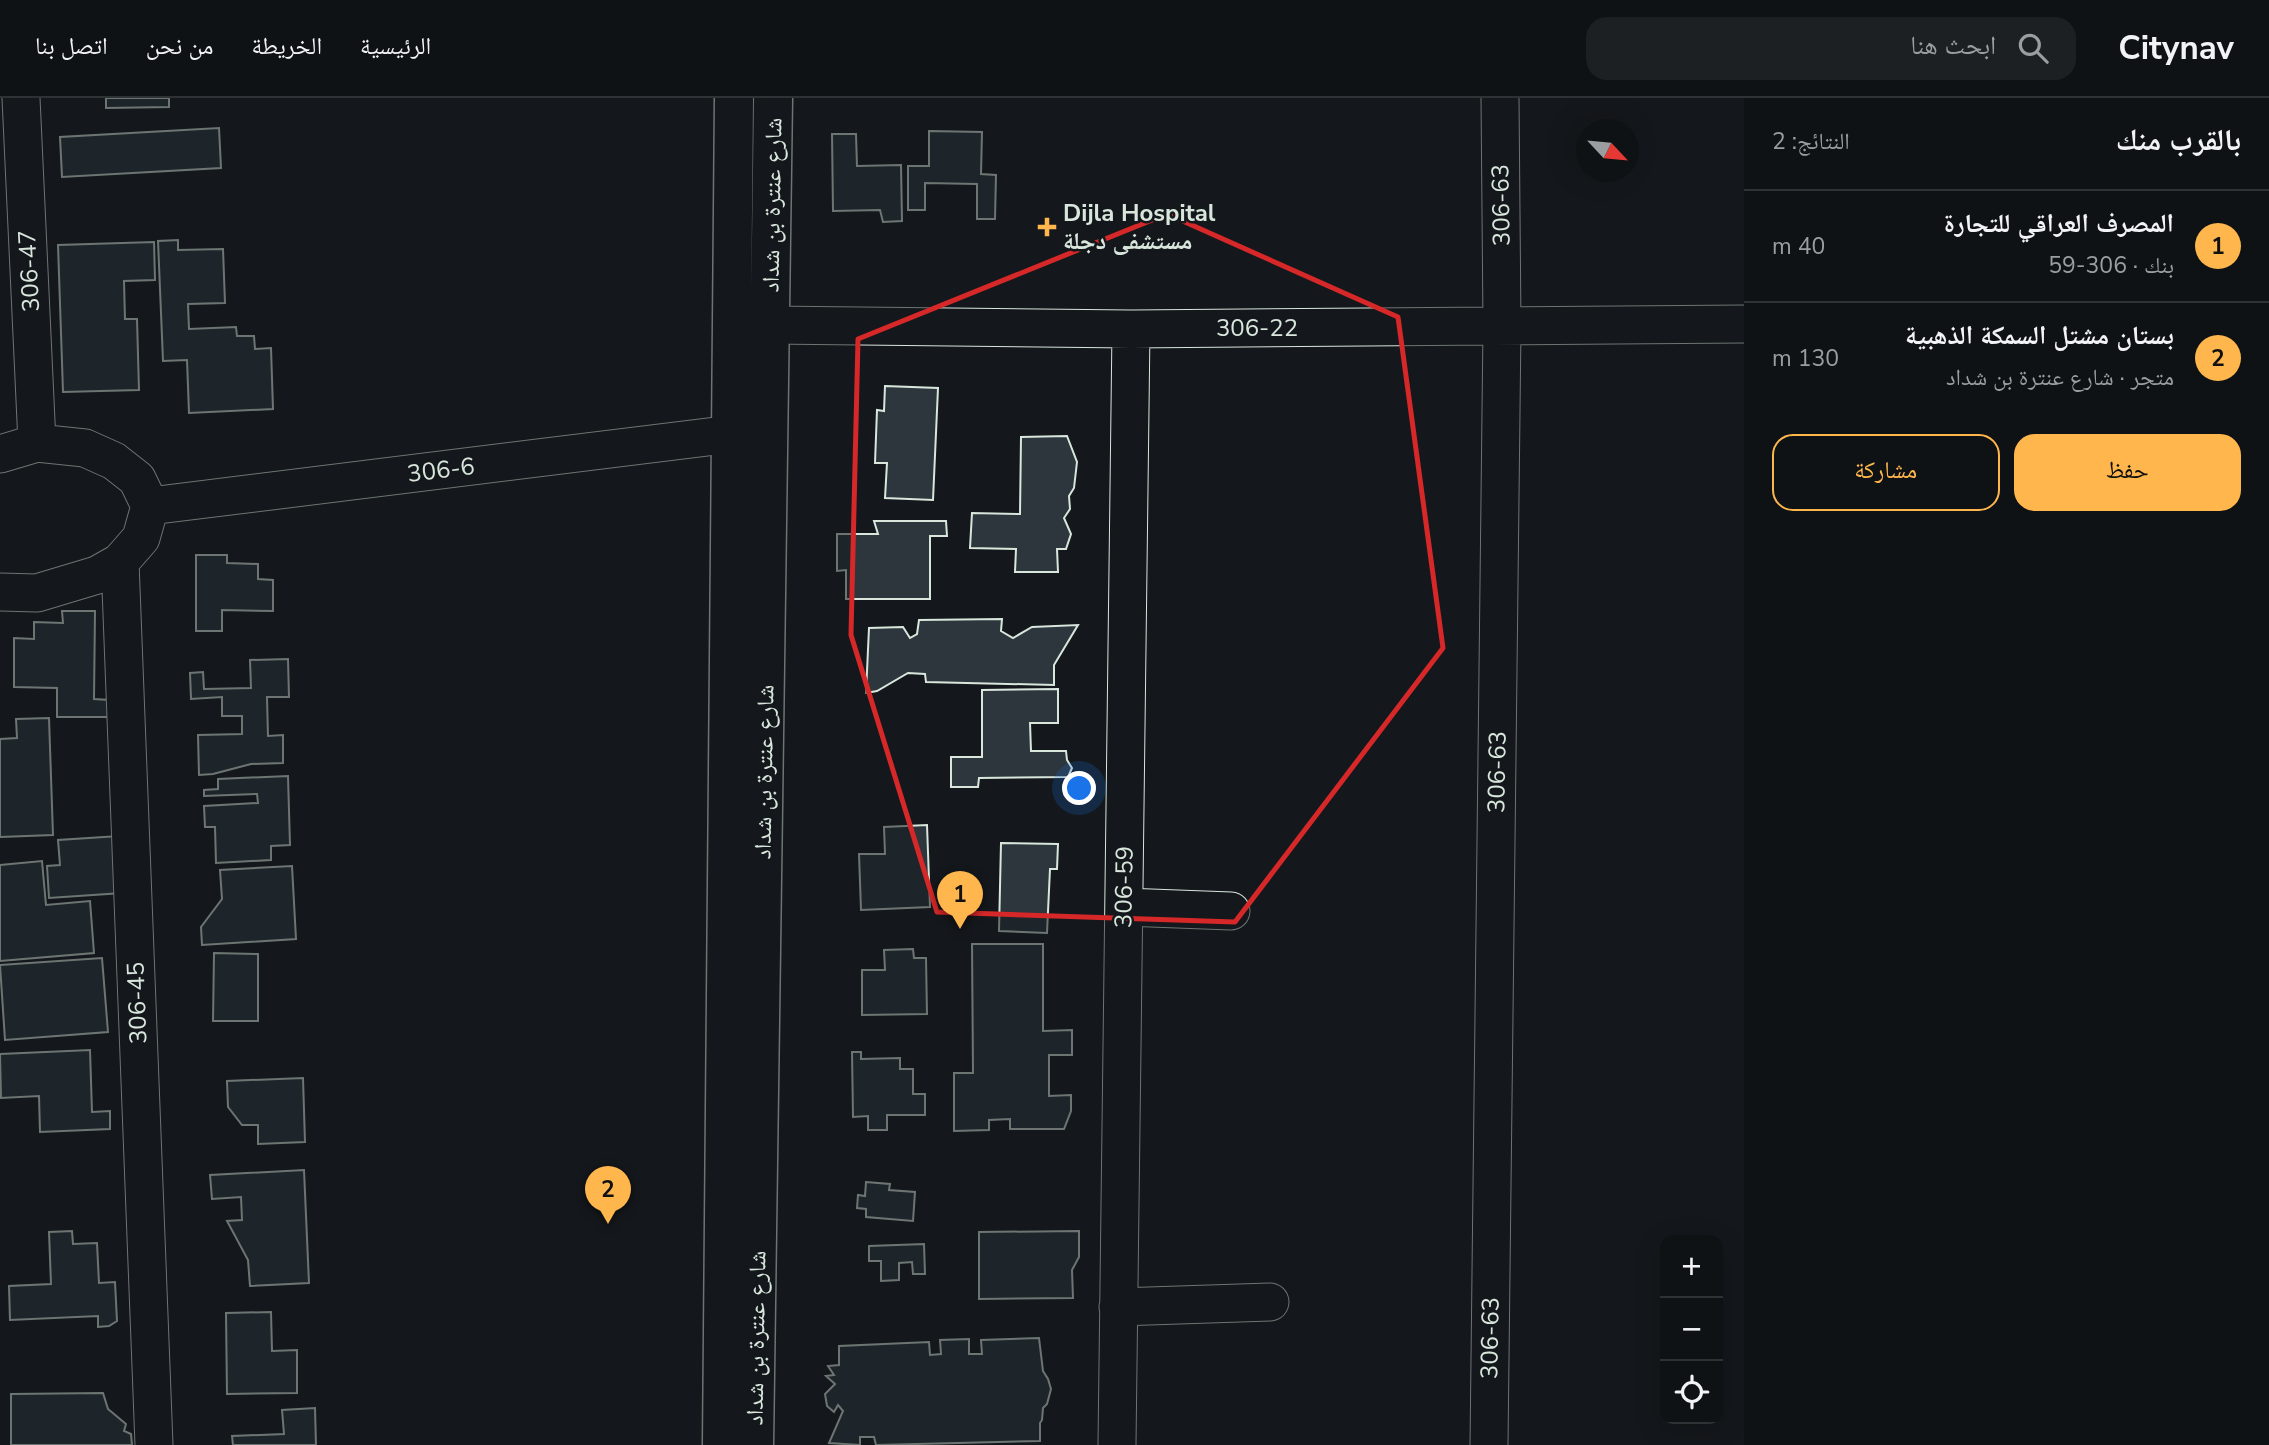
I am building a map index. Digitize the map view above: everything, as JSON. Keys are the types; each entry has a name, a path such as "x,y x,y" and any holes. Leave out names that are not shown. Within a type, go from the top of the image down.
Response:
{"main road":[{"name":"شارع عنترة بن شداد","path":"722,1445 734,98"},
{"name":"شارع عنترة بن شداد","path":"754,1445 773,98"}],"street":[{"name":"306-47","path":"21,98 37,443"},
{"name":"306-63","path":"1489,1445 1502,327 1500,98"},
{"name":"306-22","path":"770,325 1131,329 1744,324"},
{"name":"306-59","path":"1117,1445 1131,329"},
{"name":"306-6","path":"150,506 732,434"},
{"path":"0,454 37,443 85,448 114,461 137,478 150,506 141,538 120,562 97,575 37,593 0,592"},
{"name":"306-45","path":"120,562 155,1445"},
{"path":"1124,908 1231,911"},
{"path":"1118,1307 1270,1302"}],"highlighted area":[{"path":"1167,214 1398,317 1443,648 1235,922 937,912 851,635 858,339"}],"building":[{"path":"106,98 169,98 169,107 106,108"},
{"path":"219,128 221,168 62,177 60,137"},
{"path":"929,131 982,132 981,174 996,175 995,219 977,219 977,184 925,183 925,210 908,210 908,166 929,166"},
{"path":"832,134 856,134 857,166 901,165 902,221 883,222 880,210 833,211"},
{"path":"178,240 178,250 223,249 225,303 188,304 189,329 236,327 237,336 254,336 255,349 271,348 273,409 189,413 187,360 163,361 158,241"},
{"path":"154,242 155,280 124,281 125,319 137,319 139,390 63,392 58,245"},
{"path":"885,386 938,388 933,500 885,498 887,463 875,463 877,410 884,411"},
{"path":"1067,436 1077,462 1074,488 1069,496 1070,509 1064,518 1071,534 1066,549 1057,549 1058,572 1015,572 1016,549 970,548 972,513 1020,514 1021,437"},
{"path":"874,521 946,521 947,536 930,536 930,599 846,599 846,570 837,571 837,534 878,534"},
{"path":"196,555 227,555 227,563 258,564 258,579 273,580 273,611 222,610 222,631 196,631"},
{"path":"62,611 95,611 94,699 110,700 110,717 57,717 57,688 14,687 14,638 34,639 34,622 63,623"},
{"path":"1002,619 1001,631 1013,638 1032,627 1078,625 1054,665 1054,685 926,682 925,674 908,673 877,691 866,693 869,628 903,627 910,638 917,634 919,620"},
{"path":"288,659 289,697 267,697 268,736 283,735 283,763 251,764 199,775 198,735 242,734 242,716 222,716 222,697 191,699 190,673 203,672 204,689 251,688 250,660"},
{"path":"1058,689 1058,723 1030,723 1031,751 1066,751 1072,768 1068,777 979,778 978,787 951,787 951,757 982,757 982,690"},
{"path":"49,718 53,835 0,837 0,739 17,738 16,719"},
{"path":"288,776 290,845 271,846 271,860 216,863 215,827 205,827 204,806 258,803 257,794 204,796 204,790 218,789 218,779"},
{"path":"927,825 930,907 861,910 859,854 885,854 884,827"},
{"path":"119,836 122,893 49,898 47,866 60,865 58,840"},
{"path":"1001,843 1058,844 1057,869 1050,869 1047,933 999,931"},
{"path":"42,861 46,905 90,901 94,953 0,961 0,865"},
{"path":"292,866 296,939 202,945 201,927 222,899 220,870"},
{"path":"972,944 1043,944 1043,1031 1072,1030 1072,1055 1049,1055 1049,1096 1071,1095 1071,1111 1064,1129 1010,1129 1010,1119 989,1120 989,1130 954,1131 954,1073 973,1073"},
{"path":"913,949 914,958 926,958 927,1014 862,1015 862,970 885,970 884,950"},
{"path":"214,953 258,954 258,1021 213,1021"},
{"path":"102,958 108,1032 5,1040 0,965"},
{"path":"90,1050 92,1112 110,1111 110,1129 40,1132 39,1096 1,1098 0,1054"},
{"path":"852,1052 861,1052 861,1059 900,1058 900,1069 913,1069 913,1094 925,1094 925,1115 887,1115 887,1130 868,1130 868,1116 853,1117"},
{"path":"303,1078 305,1142 258,1144 258,1125 242,1125 228,1107 227,1081"},
{"path":"304,1170 309,1283 250,1286 248,1260 227,1221 242,1220 241,1197 212,1199 210,1175"},
{"path":"866,1182 890,1184 889,1190 915,1192 913,1221 866,1217 866,1209 857,1208 858,1195 865,1196"},
{"path":"72,1231 73,1244 97,1243 99,1283 115,1282 117,1321 109,1326 98,1327 98,1316 10,1320 9,1286 51,1284 49,1232"},
{"path":"1079,1231 1079,1257 1072,1270 1073,1298 979,1299 979,1232"},
{"path":"924,1244 925,1274 913,1274 912,1262 899,1263 899,1280 881,1281 881,1261 869,1261 869,1246"},
{"path":"271,1312 272,1351 297,1350 297,1393 227,1394 226,1313"},
{"path":"1039,1338 1043,1371 1051,1389 1047,1404 1043,1408 1040,1441 876,1445 874,1437 860,1437 860,1445 829,1443 843,1411 838,1405 834,1412 827,1406 825,1394 835,1384 826,1376 834,1375 828,1366 839,1365 839,1346 929,1342 930,1355 941,1354 940,1340 969,1339 969,1354 982,1354 981,1340"},
{"path":"103,1393 108,1409 126,1424 124,1431 131,1434 132,1445 11,1445 11,1394"},
{"path":"315,1408 316,1445 233,1445 232,1436 284,1434 282,1410"}],"place":[{"name":"Dijla Hospital مستشفى دجلة","path":"1047,227"},
{"name":"المصرف العراقي للتجارة","path":"960,929"},
{"name":"بستان مشتل السمكة الذهبية","path":"608,1224"}]}
